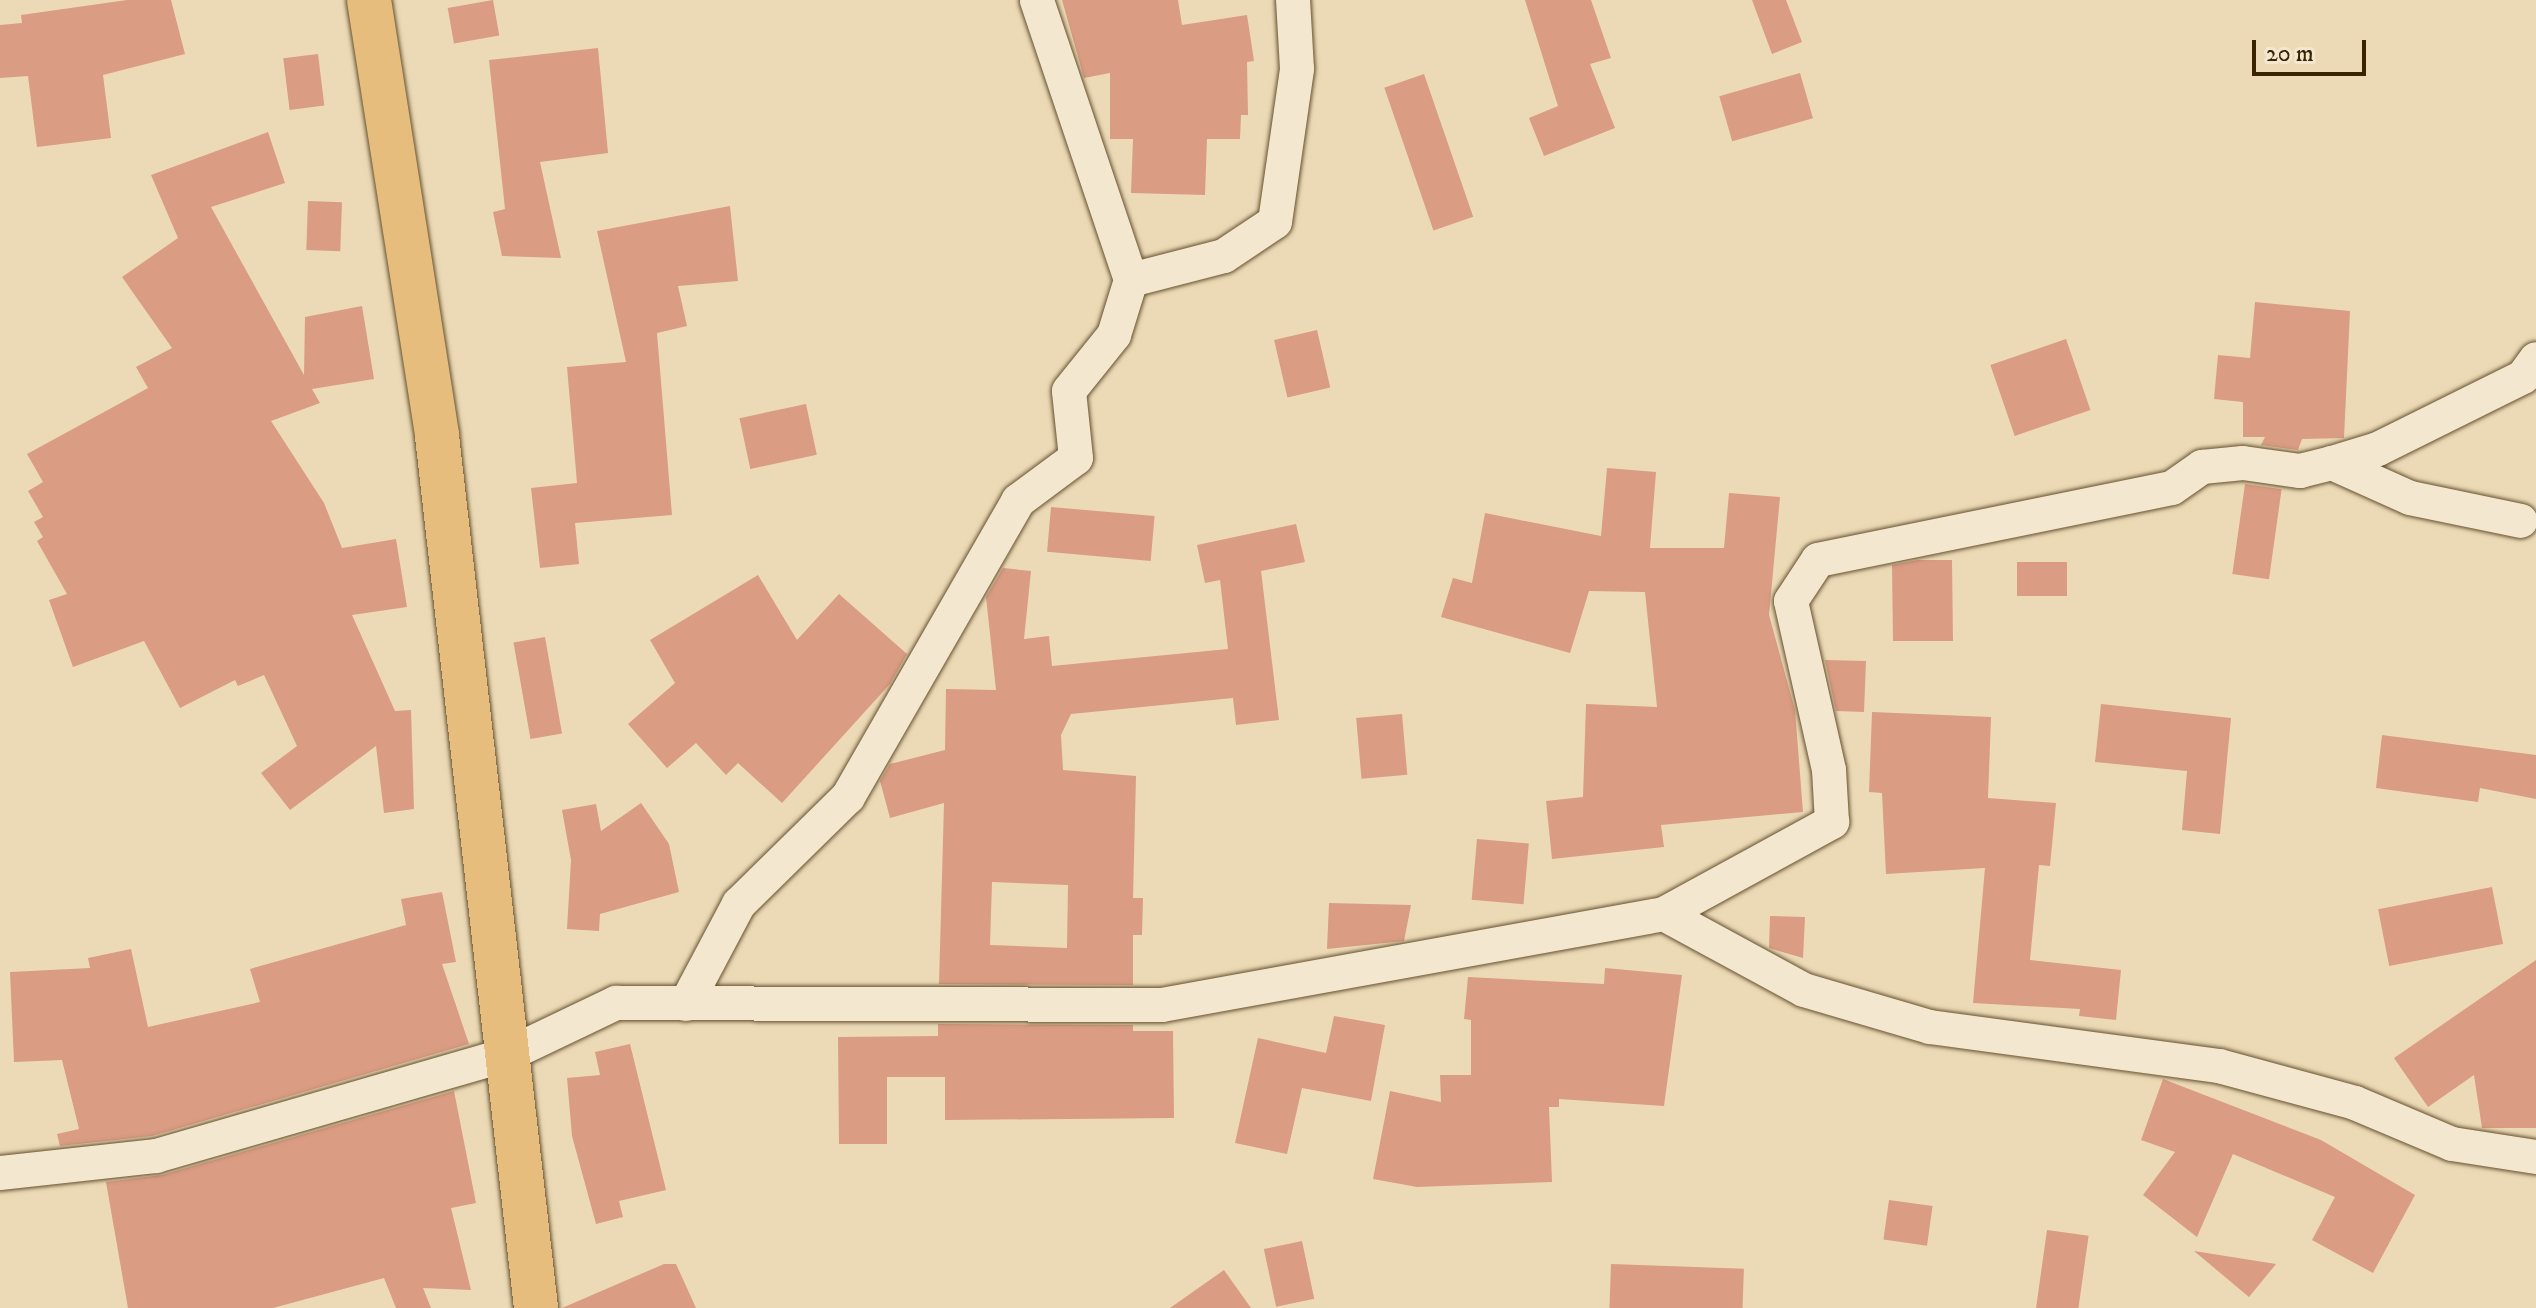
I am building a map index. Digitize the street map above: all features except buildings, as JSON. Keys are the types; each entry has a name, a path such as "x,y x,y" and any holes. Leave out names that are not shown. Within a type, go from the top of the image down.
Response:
{"highway":[{"path":"369,0 437,436 536,1308"}],"street":[{"path":"686,1004 739,904 848,797 1018,501 1076,458 1069,391 1114,335 1131,280 1037,0"},
{"path":"1131,280 1224,256 1275,222 1297,69 1293,0"},
{"path":"0,1173 156,1156 509,1054 616,1003 1162,1005 1573,935 1664,914 1832,822 1829,770 1791,601 1818,560 2172,488 2202,467 2243,463 2300,471 2332,463 2378,449 2523,377 2536,359"},
{"path":"2332,463 2410,498 2521,521"},
{"path":"1664,914 1804,990 1930,1027 2219,1066 2355,1103 2452,1144 2536,1157"}]}
